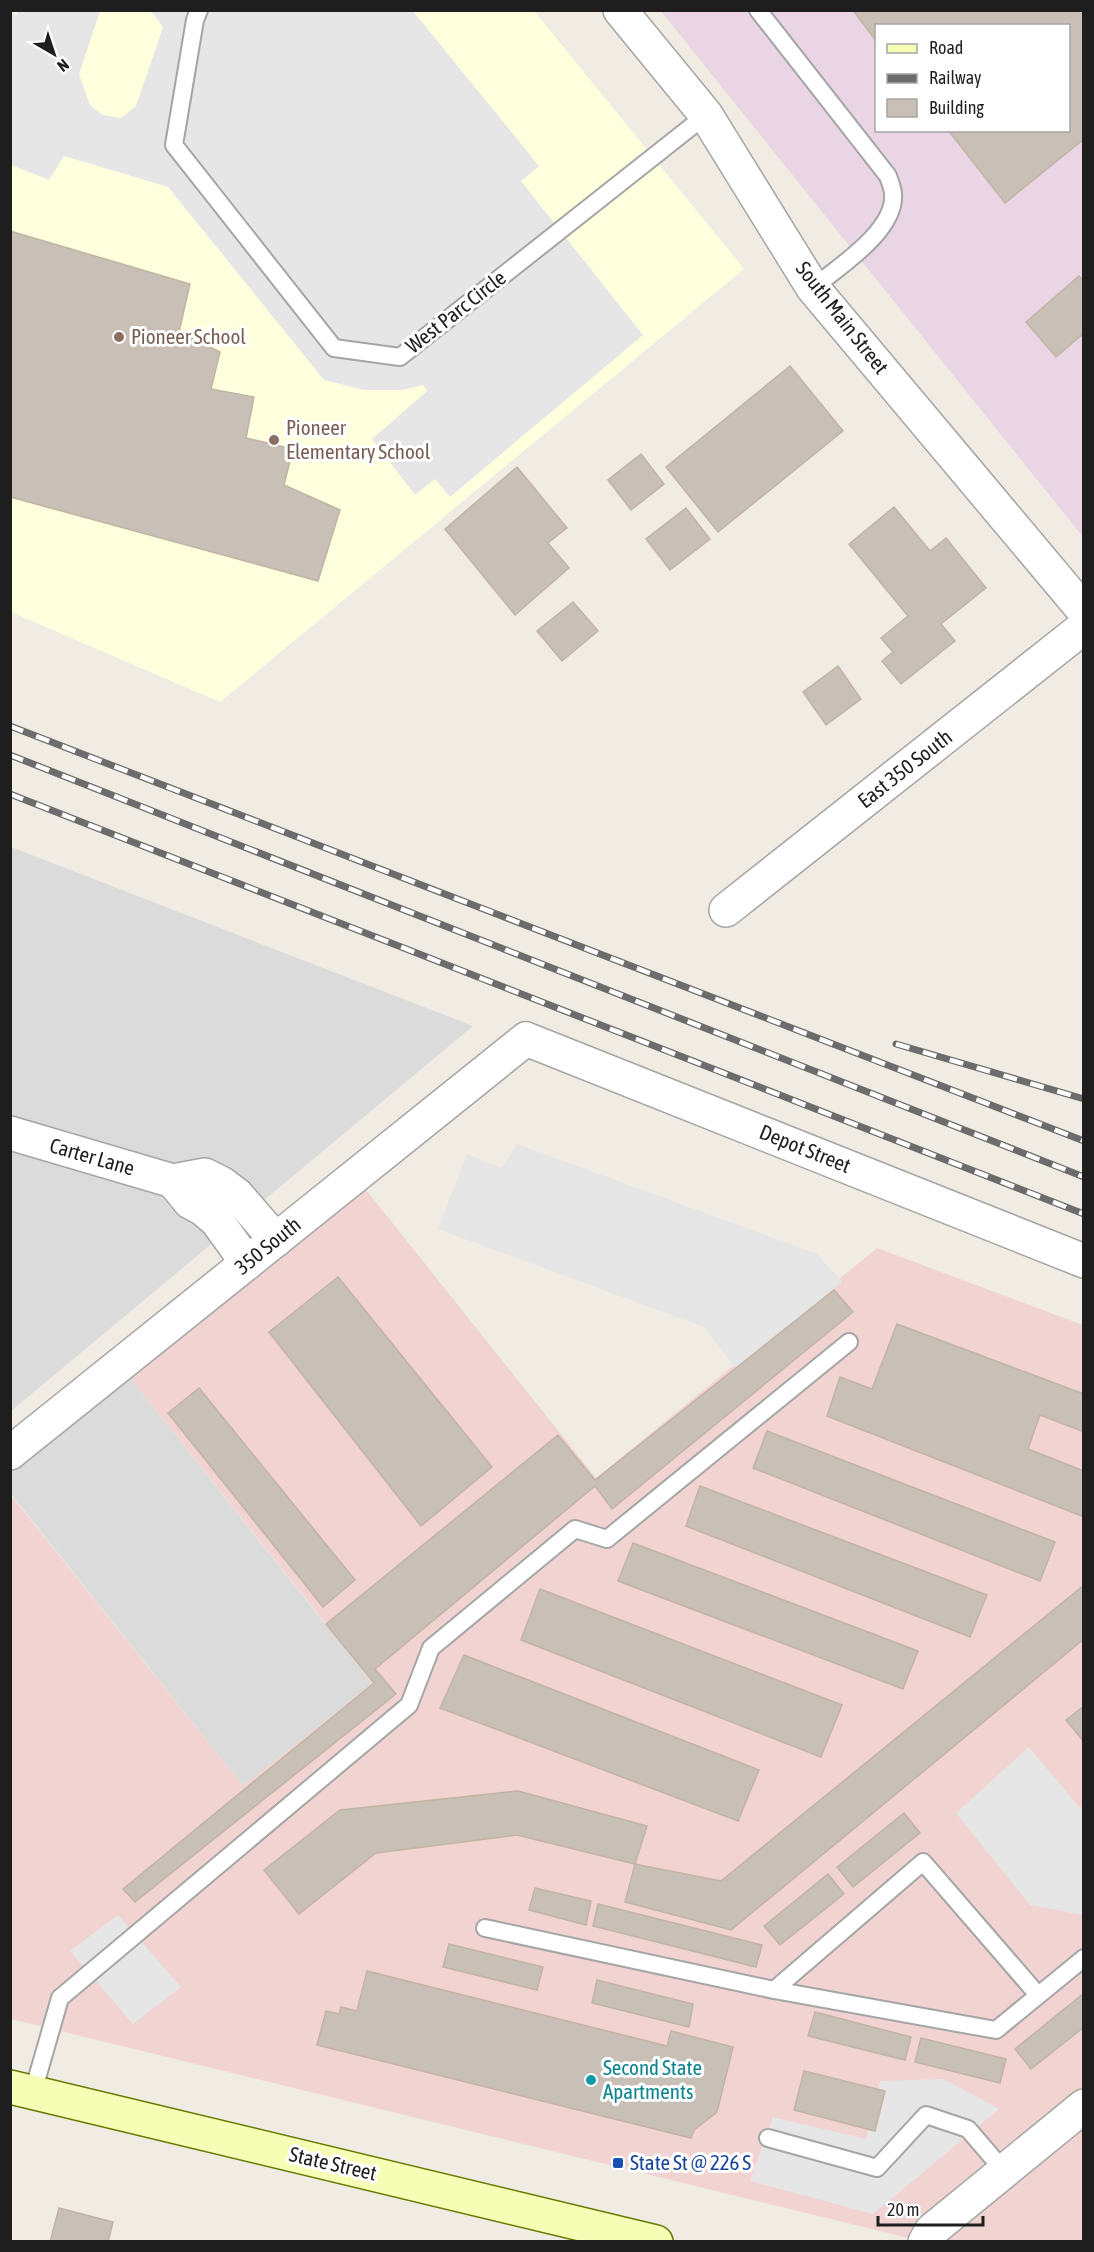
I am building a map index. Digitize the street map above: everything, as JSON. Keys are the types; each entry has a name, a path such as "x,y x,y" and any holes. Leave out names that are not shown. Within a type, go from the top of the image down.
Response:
{"main road":[{"name":"State Street","path":"22,2089 656,2241"}],"street":[{"name":"South Main Street","path":"620,10 705,115 813,288 1083,611"},
{"name":"East 350 South","path":"726,910 1083,627"},
{"name":"350 South","path":"10,1453 526,1039"},
{"name":"Depot Street","path":"526,1039 1083,1261"},
{"name":"Carter Lane","path":"10,1133 173,1181 205,1175 221,1182 237,1195 276,1240"},
{"path":"173,1181 190,1202 217,1221 247,1263"},
{"path":"925,2241 931,2231 1083,2106"}],"lane":[{"name":"West Parc Circle","path":"199,10 195,20 174,145 334,348 400,357 705,115"},
{"path":"758,10 888,176 894,195 888,217 877,234 813,288"},
{"path":"22,2089 60,1998 409,1705 431,1648 575,1529 607,1539 849,1342"},
{"path":"774,1990 923,1862 1038,1995"},
{"path":"484,1928 774,1990 996,2030 1083,1958"},
{"path":"768,2138 877,2168 926,2115 968,2129 1004,2171"}],"shaded area":[{"name":"Pioneer Elementary School","path":"11,11 534,11 744,269 220,702 11,612"},
{"path":"18,11 100,11 79,74 90,105 103,115 121,118 136,106 163,27 151,11 413,11 539,166 521,181 643,335 450,497 435,479 415,495 372,439 427,391 423,385 402,390 364,390 324,380 168,187 64,156 49,180 11,165 10,12 16,15"},
{"path":"661,11 1083,11 1083,537"},
{"path":"11,847 473,1026 11,1411"},
{"path":"517,1144 817,1254 842,1282 737,1370 704,1327 438,1229 467,1154 502,1168"},
{"path":"359,1181 596,1478 877,1248 1083,1325 1083,2241 921,2241 11,2019 10,1494 243,1786 373,1683 126,1373"},
{"path":"126,1373 373,1684 243,1786 11,1494 11,1468"},
{"path":"1029,1747 1078,1806 1083,1808 1083,1915 1030,1905 956,1813"},
{"path":"118,1915 181,1987 133,2024 70,1951"},
{"path":"944,2079 999,2109 873,2214 750,2181 773,2117 866,2139 880,2081"}],"building":[{"path":"853,10 1084,10 1084,139 1005,203 950,132 1070,132 1070,24 875,24 875,40"},
{"path":"10,231 190,284 179,332 220,352 211,389 254,397 246,438 293,449 284,485 340,510 318,581 10,497"},
{"path":"1079,276 1084,281 1084,333 1056,357 1026,322"},
{"path":"790,366 843,431 718,532 666,467"},
{"path":"641,454 664,484 631,510 608,480"},
{"path":"517,467 567,528 548,543 569,568 515,615 445,529"},
{"path":"894,507 930,551 946,538 986,588 941,624 955,641 901,684 882,661 893,652 881,638 908,616 849,544"},
{"path":"686,508 710,539 670,570 646,539"},
{"path":"573,602 598,631 562,661 537,631"},
{"path":"838,666 861,699 826,725 803,692"},
{"path":"338,1277 492,1467 421,1526 269,1332"},
{"path":"834,1290 853,1312 612,1509 595,1486 375,1669 396,1694 135,1902 123,1889 374,1683 326,1624 558,1435 595,1480"},
{"path":"897,1324 1084,1394 1084,1432 1040,1415 1028,1449 1084,1471 1084,1517 827,1416 840,1377 872,1389"},
{"path":"199,1388 355,1580 323,1607 168,1413"},
{"path":"767,1431 1055,1542 1040,1581 753,1468"},
{"path":"700,1486 987,1595 970,1637 686,1526"},
{"path":"633,1543 918,1651 903,1689 618,1581"},
{"path":"1084,1585 1084,1639 731,1930 625,1902 635,1864 721,1881"},
{"path":"540,1589 842,1705 821,1757 521,1640"},
{"path":"464,1655 759,1770 738,1821 440,1708"},
{"path":"1084,1706 1084,1742 1066,1720"},
{"path":"518,1791 647,1826 635,1864 517,1835 376,1853 299,1914 264,1870 340,1810"},
{"path":"904,1813 920,1833 853,1887 837,1867"},
{"path":"828,1874 844,1894 780,1945 764,1926"},
{"path":"535,1888 591,1901 586,1925 529,1910"},
{"path":"598,1904 762,1945 756,1967 593,1926"},
{"path":"449,1944 543,1967 537,1990 443,1967"},
{"name":"Second State Apartments","path":"367,1971 667,2046 671,2031 733,2047 717,2112 694,2130 691,2138 317,2045 326,2011 339,2014 341,2007 357,2011"},
{"path":"597,1980 693,2004 689,2027 592,2003"},
{"path":"1084,1993 1084,2027 1031,2069 1015,2049"},
{"path":"815,2012 911,2037 905,2060 808,2036"},
{"path":"921,2038 1006,2059 1000,2083 915,2062"},
{"path":"804,2071 885,2091 875,2131 794,2110"},
{"path":"59,2208 113,2222 108,2242 50,2242"}],"railway":[{"path":"10,726 1084,1141"},
{"path":"10,755 1084,1177"},
{"path":"10,794 1084,1214"},
{"path":"896,1044 1084,1099"}],"place":[{"name":"Pioneer School","path":"119,337"},
{"name":"Pioneer Elementary School","path":"274,440"},
{"name":"Second State Apartments","path":"591,2080"},
{"name":"State St @ 226 S","path":"618,2163"}]}
